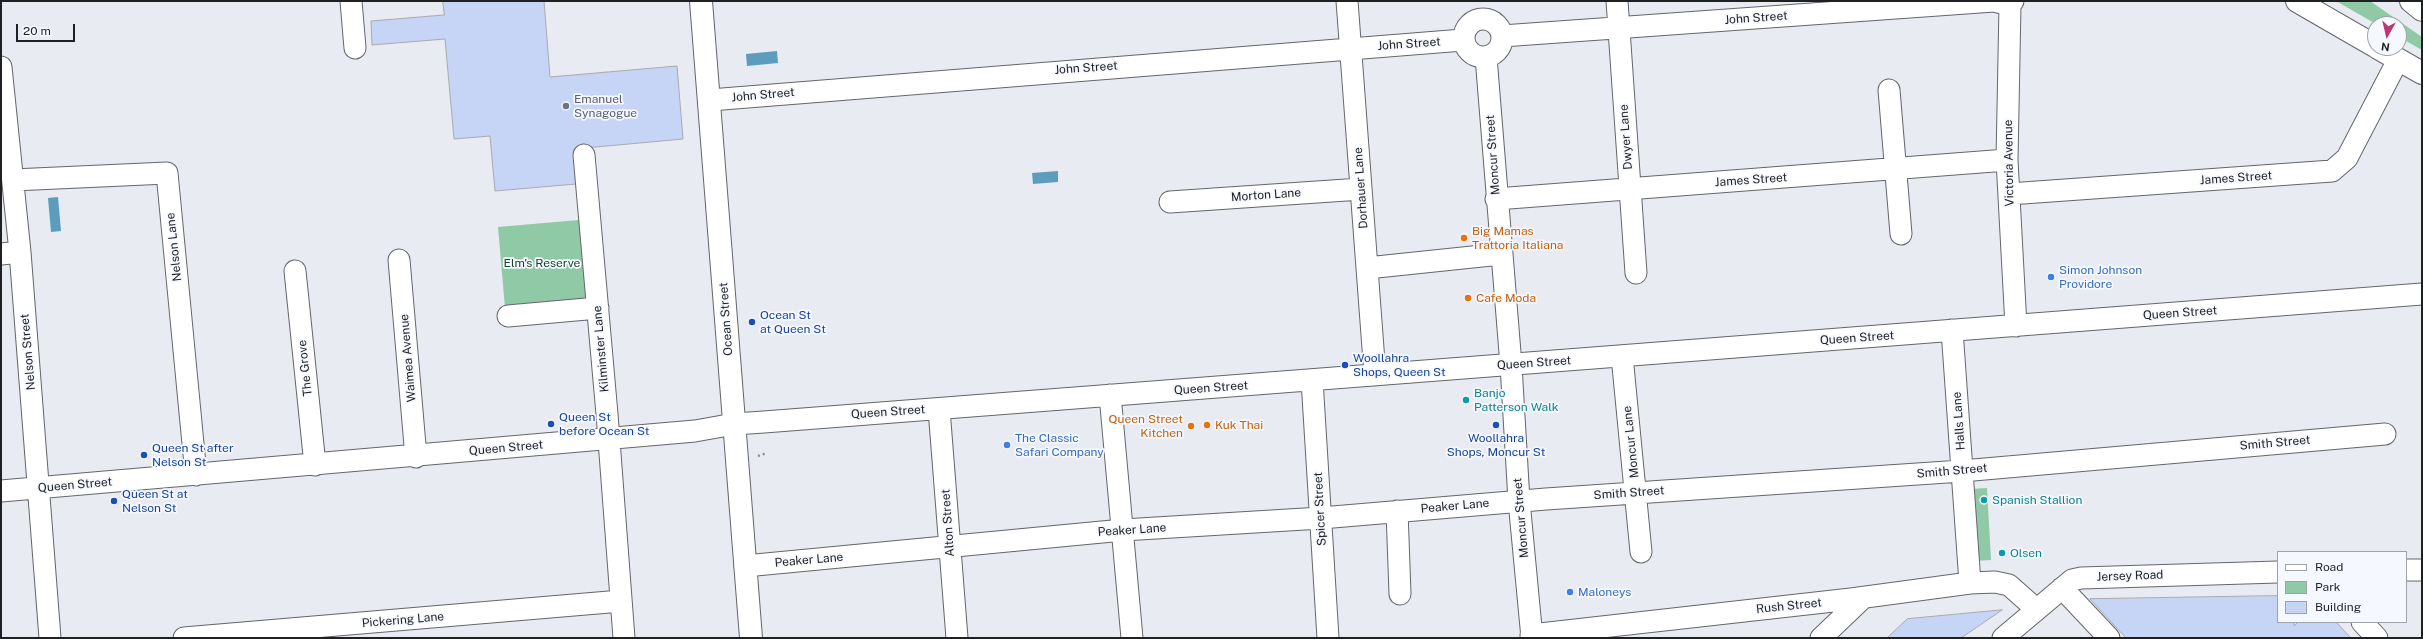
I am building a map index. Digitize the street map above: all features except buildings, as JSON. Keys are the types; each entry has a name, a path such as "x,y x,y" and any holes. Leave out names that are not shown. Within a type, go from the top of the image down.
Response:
{"main road":[{"name":"Ocean Street","path":"701,1 710,100 751,638"},
{"path":"2297,1 2367,41"},
{"path":"2411,1 2422,10"},
{"path":"2391,56 2422,73"}],"street":[{"path":"351,1 355,48"},
{"name":"Dorhauer Lane","path":"1347,1 1375,375"},
{"name":"Dwyer Lane","path":"1616,1 1636,273"},
{"name":"John Street","path":"1502,36 1994,1 2011,3"},
{"name":"Victoria Avenue","path":"2011,3 2007,160 2016,326"},
{"path":"1483,10 1497,25 1502,36 1498,49 1486,57 1472,53 1464,40 1466,27 1477,19 1483,10"},
{"name":"John Street","path":"710,100 1464,40"},
{"name":"Moncur Street","path":"1486,57 1496,199 1511,365 1519,501 1532,637"},
{"name":"James Street","path":"2009,194 2332,172 2347,158 2398,60"},
{"name":"Nelson Street","path":"1,67 12,180 10,253 39,488 50,638"},
{"path":"1889,90 1901,234"},
{"name":"Kilminster Lane","path":"584,155 609,439 624,638"},
{"name":"James Street","path":"1496,199 2007,160"},
{"name":"Nelson Lane","path":"12,180 167,174 196,475"},
{"name":"Morton Lane","path":"1170,202 1361,188"},
{"path":"1367,268 1501,254"},
{"name":"Waimea Avenue","path":"399,260 416,456"},
{"name":"The Grove","path":"295,271 315,465"},
{"name":"Queen Street","path":"1,491 609,439 695,431 734,424 2422,294"},
{"path":"508,316 598,308"},
{"name":"Halls Lane","path":"1952,330 1970,583"},
{"name":"Moncur Lane","path":"1622,356 1641,552"},
{"name":"Spicer Street","path":"1312,380 1328,638"},
{"path":"1110,395 1132,638"},
{"name":"Alton Street","path":"939,408 957,638"},
{"name":"Smith Street","path":"1519,501 1962,471 2385,434"},
{"name":"Peaker Lane","path":"745,566 950,548 1123,530 1321,518 1519,501"},
{"path":"1397,511 1400,594"},
{"path":"2407,570 2422,570"},
{"name":"Jersey Road","path":"2003,638 2072,580 2081,578 2277,572"},
{"name":"Rush Street","path":"1532,637 1863,598 1970,583 1995,582 2008,585 2036,609"},
{"path":"2062,588 2108,638"},
{"path":"1821,638 1863,598"},
{"name":"Pickering Lane","path":"184,638 621,601"},
{"path":"2363,623 2377,638"}],"path":[{"path":"758,456 767,453"}],"green space":[{"path":"2336,1 2370,1 2392,16 2367,16 2367,19"},
{"path":"2407,27 2422,37 2422,50 2407,42"},
{"name":"Elm's Reserve","path":"579,220 587,300 505,308 498,227"},
{"path":"1987,488 1991,560 1974,561 1969,489"}],"water":[{"path":"777,51 778,63 747,66 746,54"},
{"path":"1058,171 1058,182 1033,184 1032,173"},
{"path":"58,197 61,231 51,232 48,198"}],"place":[{"name":"Emanuel Synagogue","path":"566,106"},
{"name":"Big Mamas Trattoria Italiana","path":"1464,238"},
{"name":"Simon Johnson Providore","path":"2051,277"},
{"name":"Cafe Moda","path":"1468,298"},
{"name":"Ocean St at Queen St","path":"752,322"},
{"name":"Woollahra Shops, Queen St","path":"1345,365"},
{"name":"Banjo Patterson Walk","path":"1466,400"},
{"name":"Queen St before Ocean St","path":"551,424"},
{"name":"Kuk Thai","path":"1207,425"},
{"name":"Woollahra Shops, Moncur St","path":"1496,425"},
{"name":"Queen Street Kitchen","path":"1191,426"},
{"name":"The Classic Safari Company","path":"1007,445"},
{"name":"Queen St after Nelson St","path":"144,455"},
{"name":"Spanish Stallion","path":"1984,500"},
{"name":"Queen St at Nelson St","path":"114,501"},
{"name":"Olsen","path":"2002,553"},
{"name":"Maloneys","path":"1570,592"}]}
